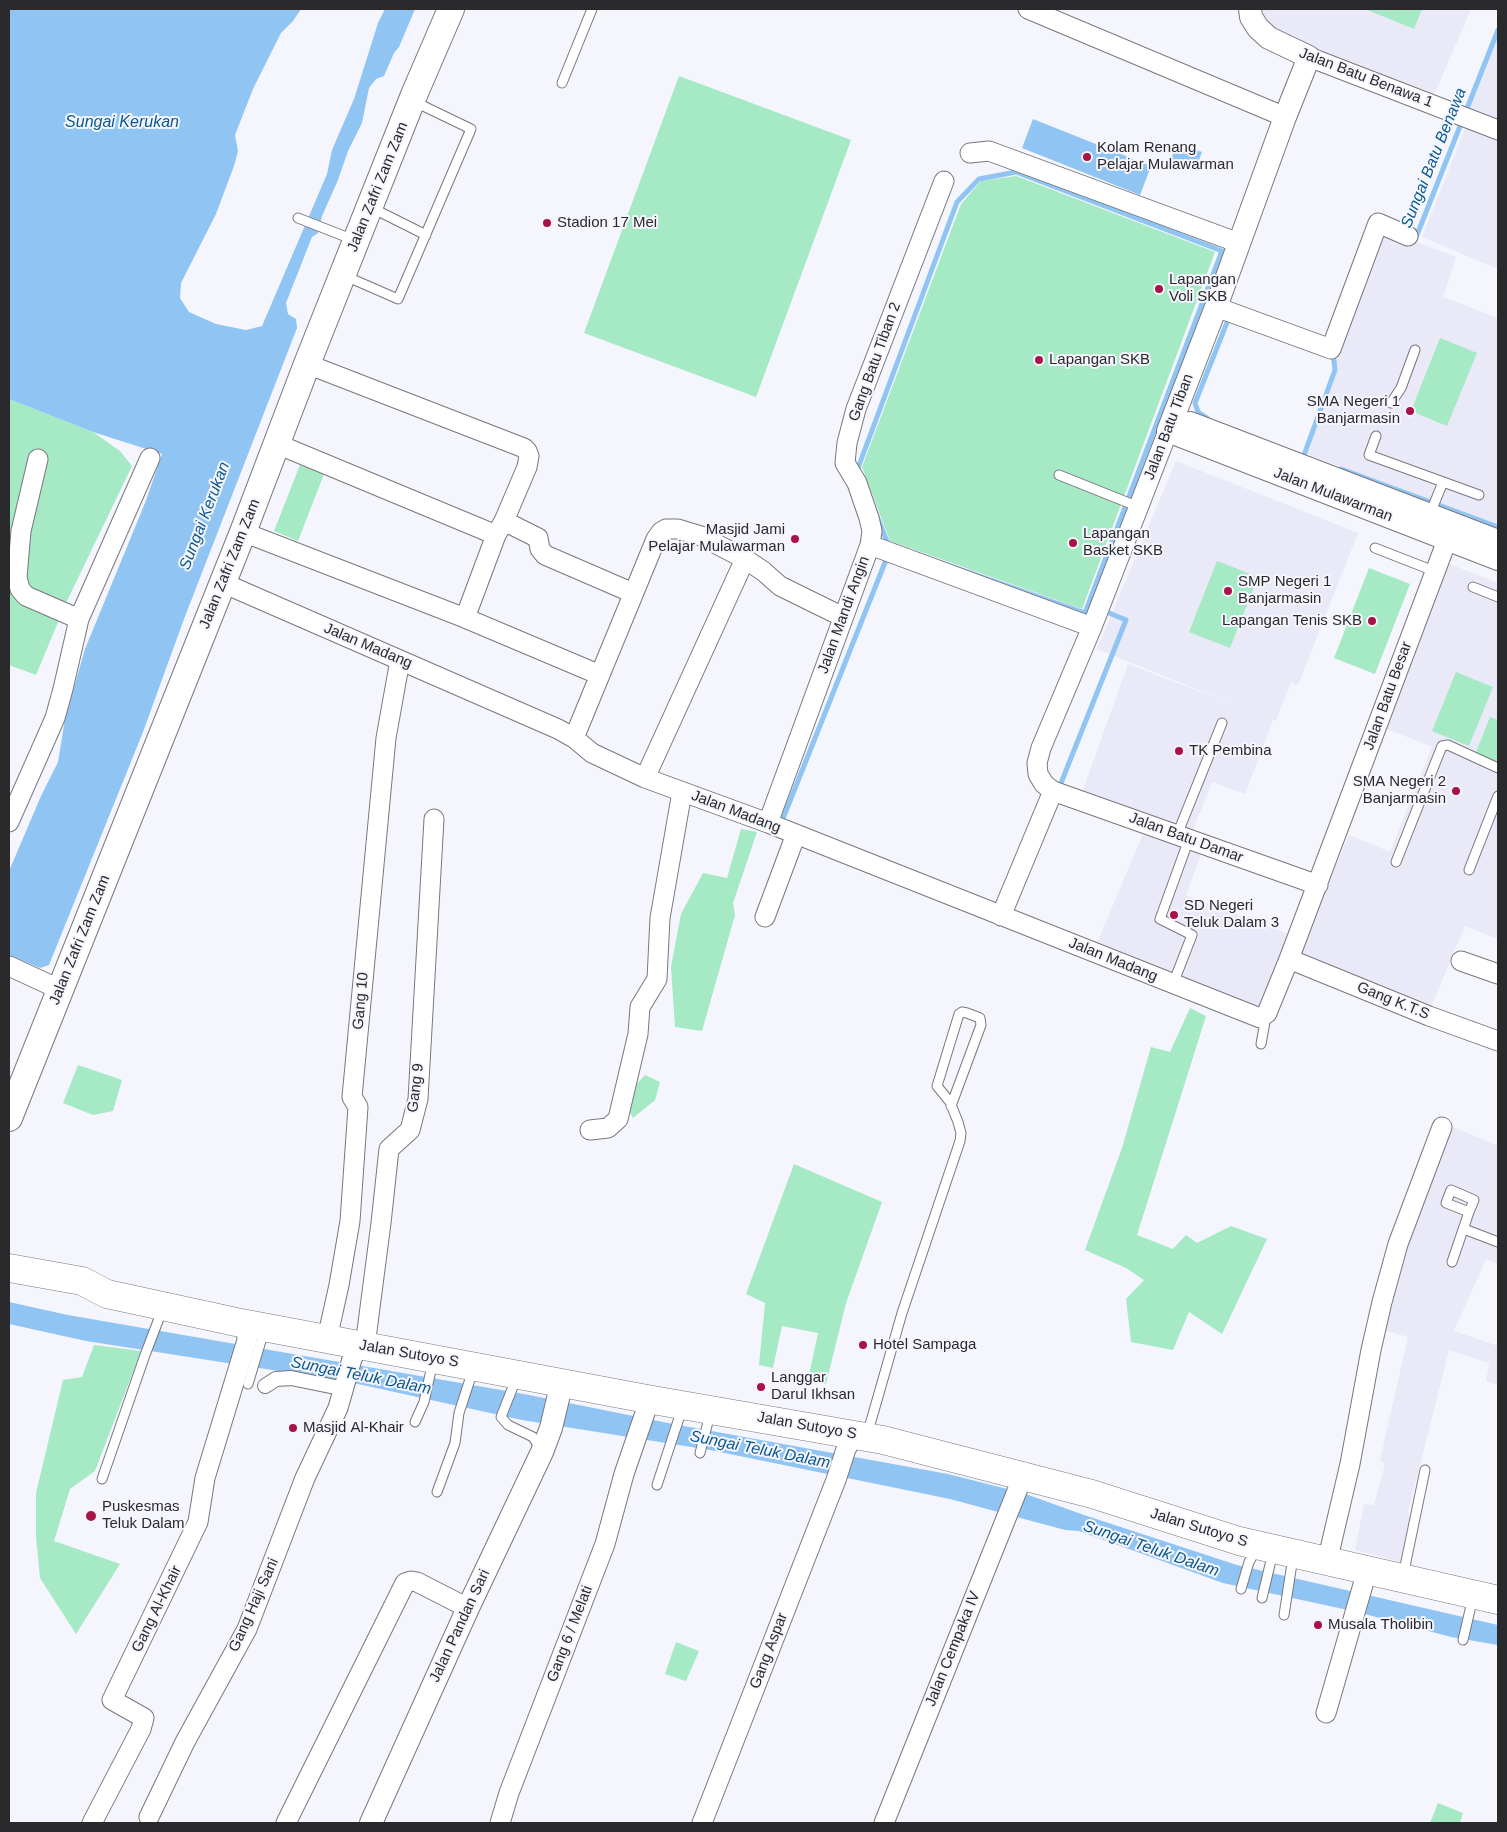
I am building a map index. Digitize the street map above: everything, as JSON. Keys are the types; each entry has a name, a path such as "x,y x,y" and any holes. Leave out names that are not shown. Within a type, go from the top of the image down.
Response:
{"highway":[{"name":"Jalan Sutoyo S","path":"9,1268 82,1281 107,1294 161,1314 254,1334 327,1339 358,1350 432,1366 680,1413 945,1455 1021,1481 1092,1494 1216,1535 1272,1559 1327,1562 1365,1579 1403,1579 1481,1602"},
{"name":"Jalan Sutoyo S","path":"9,1285 80,1298 107,1294"}],"main road":[{"name":"Jalan Zafri Zam Zam","path":"9,1118 243,532 307,364 412,100 451,9"}],"street":[{"path":"1028,9 1285,117"},
{"name":"Jalan Batu Benawa 1","path":"1250,9 1251,17 1258,28 1269,38 1309,57 1498,130"},
{"name":"Jalan Batu Tiban","path":"1053,791 1044,784 1038,774 1037,763 1041,748 1092,627 1139,507 1309,57"},
{"path":"970,153 989,151 1239,244"},
{"name":"Gang Batu Tiban 2","path":"870,545 872,531 869,518 856,483 845,463 847,443 856,408 944,181"},
{"path":"1216,307 1331,349 1378,223 1408,236"},
{"path":"307,364 524,448 529,456 527,467 500,528 465,618"},
{"name":"Jalan Mulawarman","path":"1170,424 1430,514 1450,531"},
{"name":"Jalan Mulawarman","path":"1170,424 1450,531 1497,543"},
{"path":"277,444 500,528 538,538 540,549 545,555 633,593"},
{"path":"9,822 55,718 79,619 150,458"},
{"path":"38,459 21,531 17,577 20,589 26,596 79,619"},
{"path":"574,738 656,540 661,532 666,529 678,529 701,536 763,571 780,586 843,617"},
{"name":"Jalan Batu Besar","path":"1263,1016 1282,988 1289,959 1450,531"},
{"path":"243,532 465,618 600,675"},
{"name":"Jalan Mandi Angin","path":"768,823 870,545 1092,627"},
{"path":"645,778 744,559"},
{"name":"Jalan Madang","path":"222,584 558,729 574,738 592,753 645,778 768,823 1173,984 1263,1016"},
{"name":"Gang 10","path":"327,1339 339,1286 350,1221 358,1107 352,1097 386,738 400,660"},
{"path":"1001,916 1053,791"},
{"name":"Jalan Batu Damar","path":"1053,791 1318,885"},
{"path":"590,1130 608,1128 618,1119 638,1034 640,1007 657,979 660,918 682,792"},
{"name":"Gang 9","path":"345,1387 358,1350 380,1233 388,1148 410,1130 418,1099 434,819"},
{"path":"765,917 796,834"},
{"name":"Gang K.T.S","path":"1289,959 1429,1016 1498,1041"},
{"path":"1461,960 1498,974"},
{"path":"9,966 61,990"},
{"path":"1327,1562 1350,1464 1370,1350 1382,1302 1398,1244 1442,1127"},
{"path":"243,1376 254,1334"},
{"name":"Gang Al-Khair","path":"92,1823 141,1729 144,1718 112,1700 198,1522 205,1478 243,1376"},
{"path":"265,1386 276,1379 291,1378 345,1387"},
{"name":"Gang Haji Sani","path":"150,1817 185,1742 247,1629 305,1478 338,1408 345,1387"},
{"name":"Jalan Pandan Sari","path":"371,1823 468,1608 542,1452 551,1428 561,1390"},
{"name":"Gang 6 / Melati","path":"500,1823 509,1793 605,1544 624,1474 646,1406"},
{"name":"Gang Aspar","path":"702,1823 836,1480 855,1440"},
{"name":"Jalan Cempaka IV","path":"884,1823 1021,1481"},
{"path":"1326,1713 1365,1579"},
{"path":"286,1823 404,1583 417,1582 468,1608"}],"lane":[{"path":"562,83 592,9"},
{"path":"343,275 398,299 471,129 412,100"},
{"path":"370,207 426,235"},
{"path":"298,218 356,242"},
{"path":"1391,403 1401,388 1415,350"},
{"path":"1376,436 1369,455 1479,495"},
{"path":"1059,476 1139,507"},
{"path":"1430,514 1443,482"},
{"path":"1375,548 1434,572"},
{"path":"1473,587 1498,597"},
{"path":"1173,984 1192,935 1160,919 1183,837 1222,723"},
{"path":"1396,862 1442,746 1448,744 1498,768"},
{"path":"1468,870 1498,796"},
{"path":"855,1440 902,1313 960,1141 961,1133 958,1122 952,1106 939,1090 938,1080 959,1014 967,1012 980,1018 981,1025 952,1106"},
{"path":"1261,1044 1263,1016"},
{"path":"1452,1262 1470,1212"},
{"path":"1464,1229 1498,1242"},
{"path":"102,1479 161,1314"},
{"path":"415,1422 424,1402 432,1366"},
{"path":"438,1492 455,1443 459,1413 472,1373"},
{"path":"243,1376 265,1386"},
{"path":"516,1381 501,1417 508,1425 534,1437 542,1452"},
{"path":"657,1485 680,1413"},
{"path":"700,1453 709,1417"},
{"path":"1403,1579 1424,1470"},
{"path":"1241,1587 1272,1559"},
{"path":"1263,1596 1272,1559"},
{"path":"1272,1559 1285,1599 1284,1615"},
{"path":"1463,1640 1481,1602"}],"shaded area":[{"path":"1261,9 1471,9 1434,95 1271,32"},
{"path":"1498,34 1498,123 1468,112"},
{"path":"1467,124 1498,136 1498,269 1422,237"},
{"name":"SMA Negeri 1 Banjarmasin","path":"1382,229 1456,257 1443,297 1498,318 1498,515 1495,524 1306,454 1338,368 1334,354"},
{"name":"SMP Negeri 1 Banjarmasin","path":"1176,461 1358,533 1298,685 1291,682 1276,720 1273,720 1245,794 1212,782 1192,832 1082,793 1128,664 1248,710 1097,649"},
{"name":"SMA Negeri 2 Banjarmasin","path":"1447,563 1498,583 1498,939 1465,926 1428,1014 1297,958 1349,835 1390,852 1432,747 1382,727"},
{"name":"SD Negeri Teluk Dalam 3","path":"1145,829 1202,851 1186,895 1291,935 1262,1012 1095,948"},
{"path":"1446,1124 1498,1146 1498,1264 1486,1259 1454,1331 1498,1346 1498,1385 1486,1381 1489,1363 1449,1350 1408,1512 1410,1518 1400,1562 1355,1550 1364,1504 1374,1505 1385,1464 1380,1460 1408,1337 1380,1329"}],"green space":[{"path":"1365,9 1422,9 1414,29"},
{"path":"679,76 851,140 756,397 584,333"},
{"name":"Lapangan SKB","path":"1016,176 1215,252 1082,609 890,541 862,467 961,204 981,181"},
{"path":"1440,338 1477,353 1447,426 1411,411"},
{"path":"9,399 93,432 120,451 132,466 66,603 36,675 9,665"},
{"path":"300,465 324,474 298,541 274,531"},
{"path":"1217,561 1258,577 1230,648 1189,632"},
{"name":"Lapangan Tenis SKB","path":"1369,568 1410,584 1375,674 1334,658"},
{"path":"1456,672 1493,687 1469,746 1432,731"},
{"path":"1490,717 1498,720 1498,765 1475,755"},
{"path":"741,829 757,832 733,903 735,915 702,1031 675,1027 671,967 681,914 703,873 727,878"},
{"path":"1190,1008 1206,1016 1137,1235 1173,1249 1186,1235 1197,1243 1231,1226 1267,1239 1222,1334 1189,1312 1173,1350 1131,1342 1126,1299 1144,1280 1126,1268 1085,1250 1122,1148 1151,1047 1170,1052"},
{"path":"78,1065 122,1080 113,1111 93,1115 63,1103"},
{"path":"645,1075 660,1082 655,1100 633,1118 624,1102 632,1089"},
{"path":"794,1164 882,1202 846,1303 826,1384 808,1380 818,1333 782,1326 773,1368 759,1365 765,1303 746,1294"},
{"path":"94,1345 141,1351 95,1471 70,1489 54,1541 120,1564 76,1634 40,1578 36,1537 36,1493 63,1380 82,1377"},
{"path":"676,1642 699,1651 686,1681 665,1674"},
{"path":"1438,1803 1463,1813 1460,1823 1430,1823"}],"water":[{"name":"Sungai Kerukan","path":"11,9 301,9 293,21 281,33 253,89 235,135 238,151 234,166 216,214 181,283 180,298 189,312 216,324 246,330 262,326 327,174 332,150 354,99 378,23 385,9 415,9 384,76 376,79 369,88 362,123 348,151 322,216 318,233 312,237 286,303 288,314 296,319 297,328 184,619 143,732 49,965 40,968 9,955 9,871 41,796 58,762 65,719 85,649 145,503 162,454 93,432 9,399 9,14"},
{"name":"Kolam Renang Pelajar Mulawarman","path":"1033,119 1151,166 1140,195 1022,148"},
{"path":"1177,143 1202,152 1199,160 1194,162 1192,167 1171,159"},
{"name":"Sungai Teluk Dalam","path":"9,1302 68,1315 524,1394 673,1424 948,1474 1023,1493 1237,1565 1498,1625 1498,1645 1451,1637 1357,1612 1223,1583 1079,1531 1065,1530 950,1499 710,1450 522,1420 349,1382 86,1341 9,1324"}],"waterway":[{"name":"Sungai Batu Benawa","path":"1415,240 1498,30"},
{"path":"1016,172 1222,251 1085,613 888,544 858,468 957,202 979,179 1016,172"},
{"path":"1207,418 1198,412 1195,403 1228,320"},
{"name":"Sungai Batu Benawa","path":"1304,455 1335,370 1333,352"},
{"path":"1341,469 1498,527"},
{"path":"782,821 888,555"},
{"path":"1059,788 1126,620 1102,610"}],"place":[{"name":"Kolam Renang Pelajar Mulawarman","path":"1087,157"},
{"name":"Stadion 17 Mei","path":"547,223"},
{"name":"Lapangan Voli SKB","path":"1159,289"},
{"name":"Lapangan SKB","path":"1039,360"},
{"name":"SMA Negeri 1 Banjarmasin","path":"1410,411"},
{"name":"Masjid Jami Pelajar Mulawarman","path":"795,539"},
{"name":"Lapangan Basket SKB","path":"1073,543"},
{"name":"SMP Negeri 1 Banjarmasin","path":"1228,591"},
{"name":"Lapangan Tenis SKB","path":"1372,621"},
{"name":"TK Pembina","path":"1179,751"},
{"name":"SMA Negeri 2 Banjarmasin","path":"1456,791"},
{"name":"SD Negeri Teluk Dalam 3","path":"1174,915"},
{"name":"Hotel Sampaga","path":"863,1345"},
{"name":"Langgar Darul Ikhsan","path":"761,1387"},
{"name":"Masjid Al-Khair","path":"293,1428"},
{"name":"Puskesmas Teluk Dalam","path":"91,1516"},
{"name":"Musala Tholibin","path":"1318,1625"}]}
